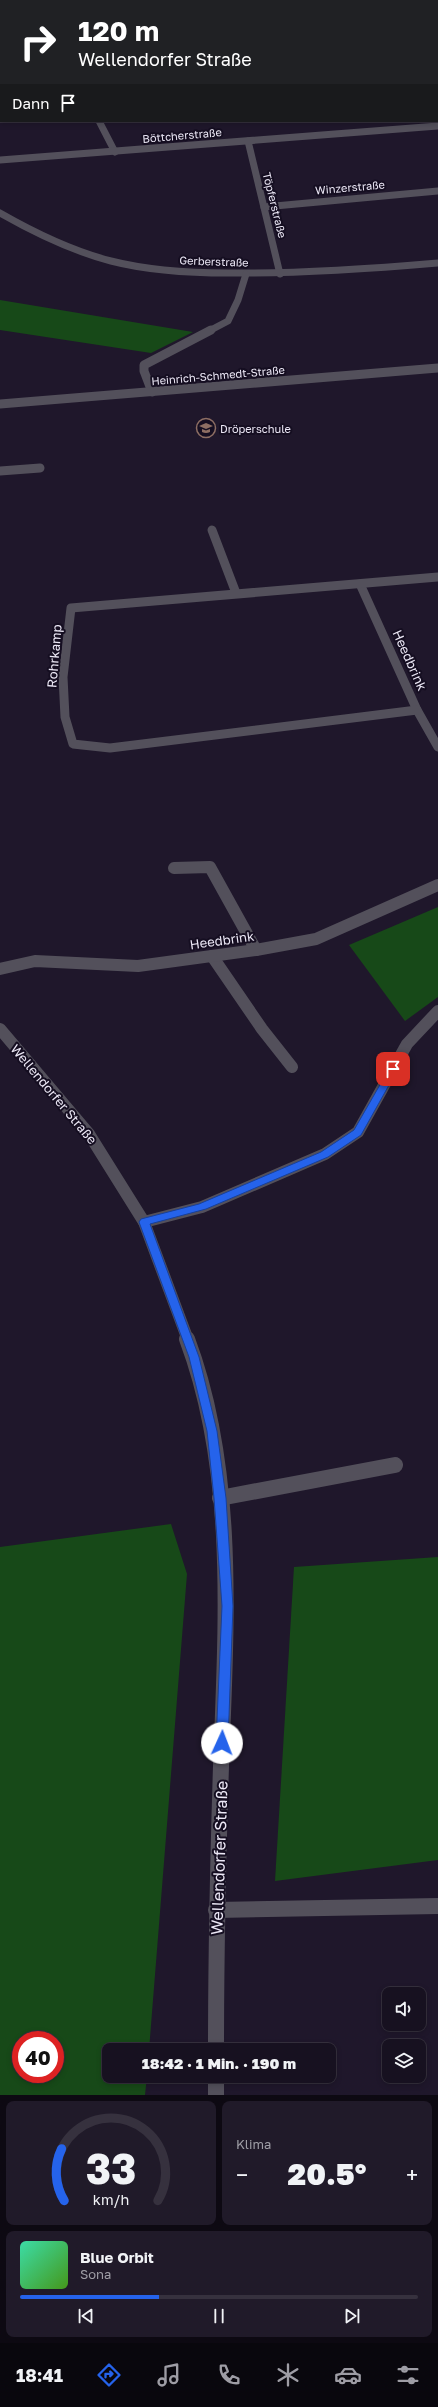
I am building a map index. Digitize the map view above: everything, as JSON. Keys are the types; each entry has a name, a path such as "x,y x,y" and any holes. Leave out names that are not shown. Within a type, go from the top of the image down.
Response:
{"street":[{"path":"100,122 115,152"},
{"name":"Böttcherstraße","path":"0,160 438,126"},
{"name":"Töpferstraße","path":"248,141 280,274"},
{"name":"Winzerstraße","path":"264,207 438,191"},
{"name":"Gerberstraße","path":"0,212 43,236 100,258 158,270 280,274 438,263"},
{"path":"152,392 144,371 144,365 228,321 238,300 246,274"},
{"name":"Heinrich-Schmedt-Straße","path":"0,404 438,368"},
{"path":"0,471 40,468"},
{"path":"212,530 236,593"},
{"name":"Rohrkamp","path":"417,710 110,748 73,744 65,717 63,677 71,608 438,576"},
{"name":"Heedbrink","path":"360,584 417,710 438,747"},
{"path":"174,868 210,867 256,950"},
{"name":"Heedbrink","path":"0,969 35,961 138,966 256,950 316,938 438,885"},
{"path":"212,956 262,1030 292,1067"},
{"path":"144,1222 202,1207 325,1154 358,1132 407,1044 438,1011"},
{"name":"Wellendorfer Straße","path":"0,1029 90,1134 144,1222 194,1357 212,1431 220,1498 227,1606 216,1910 216,2043"},
{"path":"220,1498 394,1466"},
{"path":"216,1910 438,1906"},
{"path":"216,2083 216,2095"}],"green space":[{"path":"0,300 193,332 151,353 0,330"},
{"path":"438,907 438,997 405,1021 349,945"},
{"path":"171,1524 187,1574 150,2043 102,2043 102,2083 146,2083 145,2095 0,2095 0,1547"},
{"path":"438,1557 438,1860 275,1881 294,1567"}],"place":[{"name":"Dröperschule","path":"206,428"}],"route":[{"path":"222,1743 227,1606 220,1498 212,1431 194,1357 144,1222 202,1207 325,1154 358,1132 393,1069"}]}
